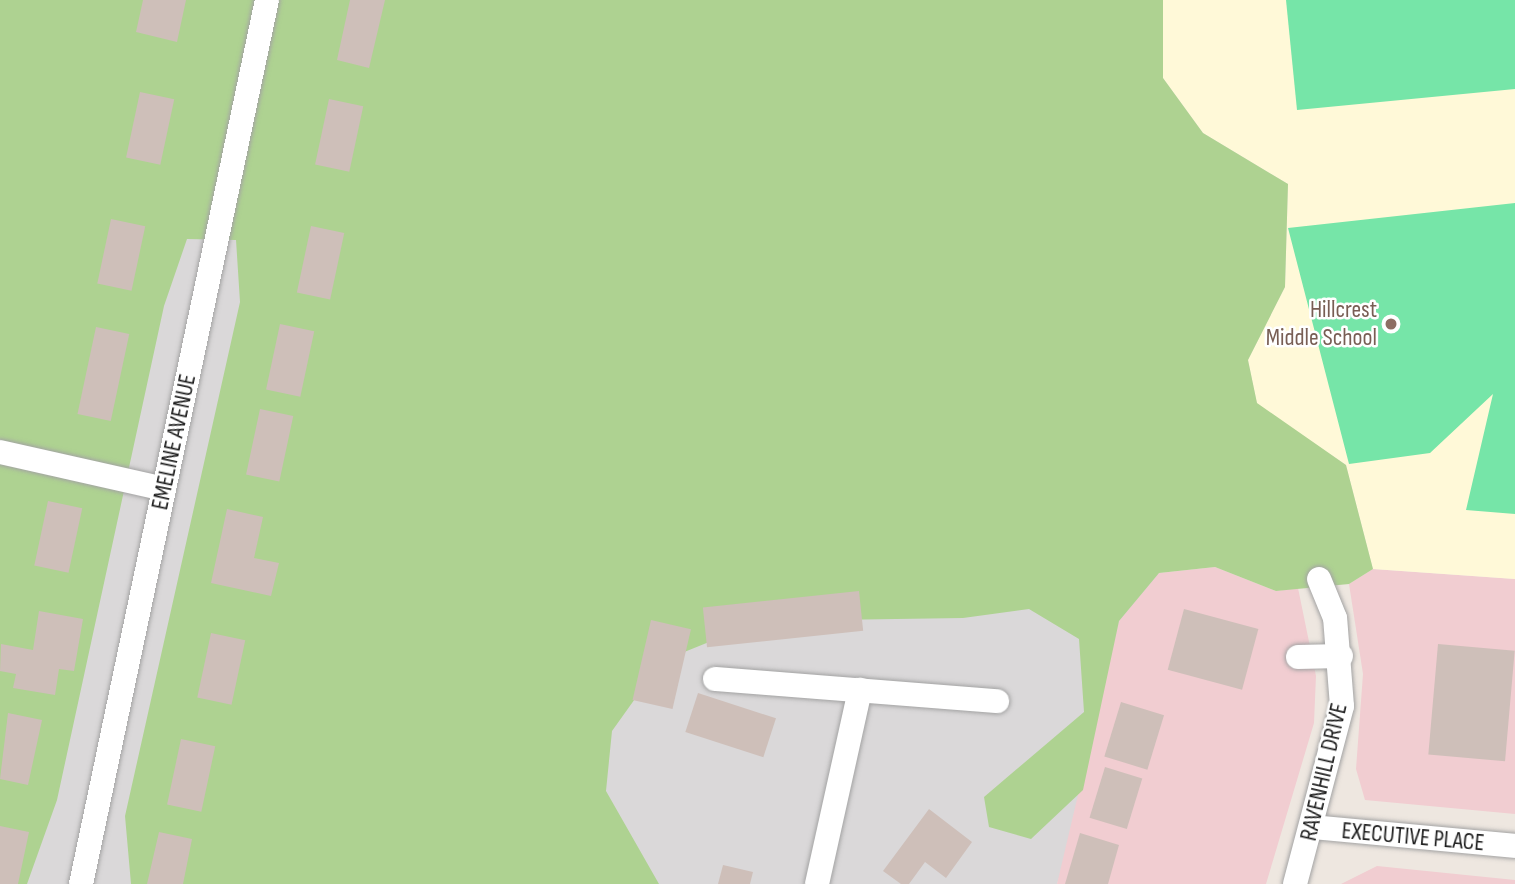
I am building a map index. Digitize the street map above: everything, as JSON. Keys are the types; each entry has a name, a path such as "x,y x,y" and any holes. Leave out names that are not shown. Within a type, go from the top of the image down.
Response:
{"street":[{"name":"EMELINE AVENUE","path":"81,884 267,0"},
{"path":"0,452 164,489"},
{"name":"RAVENHILL DRIVE","path":"1295,884 1342,706 1341,656 1319,579"},
{"path":"1298,657 1341,656"},
{"path":"715,679 997,701"},
{"path":"817,884 839,795 860,690"},
{"name":"EXECUTIVE PLACE","path":"1312,827 1515,846"}],"shaded area":[{"path":"0,0 1159,573 1057,884 0,884"},
{"name":"Hillcrest Middle School","path":"1163,0 1515,0 1515,579 1373,569 1346,465 1257,404 1248,360 1285,287 1288,184 1203,133 1163,78"},
{"path":"1215,567 1276,591 1298,588 1316,676 1314,723 1266,884 1057,884 1119,621 1159,573"},
{"path":"1373,569 1515,579 1515,814 1365,800 1356,769 1363,674 1349,584"},
{"path":"1377,866 1515,880 1515,884 1341,884"}],"green space":[{"path":"0,0 1163,0 1163,78 1203,133 1288,184 1285,287 1248,360 1257,403 1346,465 1373,569 1349,584 1276,591 1215,567 1159,573 1119,621 1083,790 1031,839 989,827 984,797 1084,712 1079,639 1029,609 963,618 761,621 662,661 612,731 606,791 659,884 131,884 125,816 240,302 236,240 187,239 164,306 57,800 27,884 0,884"},
{"path":"1286,0 1515,0 1515,89 1297,110"},
{"path":"1515,203 1515,514 1466,510 1493,394 1430,453 1349,464 1288,228"}],"building":[{"path":"143,0 186,0 177,42 136,32"},
{"path":"350,0 385,0 369,68 337,60"},
{"path":"140,92 174,99 160,165 126,158"},
{"path":"329,99 363,106 349,172 315,165"},
{"path":"111,219 145,226 132,291 97,284"},
{"path":"311,226 344,233 330,300 297,293"},
{"path":"280,324 314,331 300,397 266,390"},
{"path":"96,327 129,334 111,421 77,414"},
{"path":"260,409 293,416 279,482 246,475"},
{"path":"48,501 82,508 69,573 34,566"},
{"path":"227,509 263,517 254,558 279,563 271,596 211,583"},
{"path":"859,591 863,631 707,647 703,607"},
{"path":"1184,609 1258,629 1242,690 1168,670"},
{"path":"39,611 83,619 74,671 59,669 55,695 13,688 16,674 0,671 1,644 33,650"},
{"path":"651,620 691,629 673,709 633,700"},
{"path":"211,633 245,640 232,705 197,698"},
{"path":"1438,644 1515,651 1505,761 1428,755"},
{"path":"698,693 776,718 763,757 685,732"},
{"path":"1121,702 1164,715 1147,770 1104,757"},
{"path":"8,713 42,720 28,785 0,779"},
{"path":"181,739 215,746 201,812 167,805"},
{"path":"1105,767 1142,778 1127,829 1090,818"},
{"path":"929,809 972,842 946,878 925,862 909,884 901,884 883,871"},
{"path":"0,826 29,832 18,884 0,884"},
{"path":"159,832 192,839 183,884 147,884"},
{"path":"1080,833 1119,845 1108,884 1065,884"},
{"path":"723,865 753,872 750,884 718,884"}],"place":[{"name":"Hillcrest Middle School","path":"1391,324"}]}
